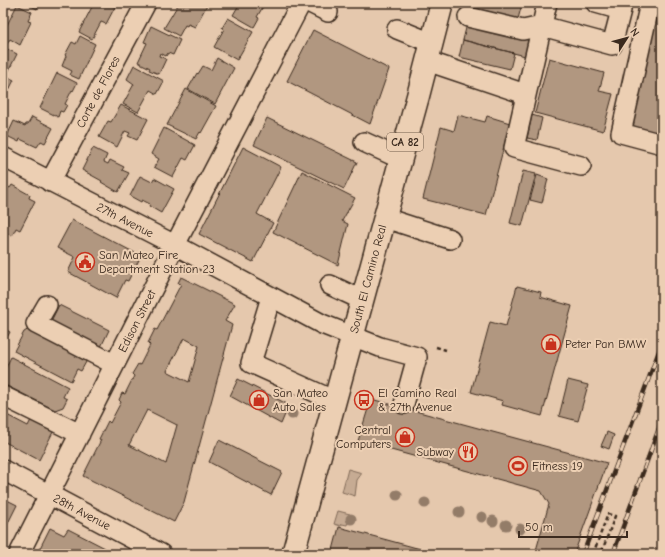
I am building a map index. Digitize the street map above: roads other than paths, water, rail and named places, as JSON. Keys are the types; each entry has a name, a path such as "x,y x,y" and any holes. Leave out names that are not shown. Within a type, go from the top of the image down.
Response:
{"main road":[{"name":"South El Camino Real","path":"293,554 430,52 442,3"}],"street":[{"name":"Corte de Flores","path":"50,182 146,3"},
{"name":"Edison Street","path":"18,554 175,245 301,3"},
{"path":"310,3 328,12"},
{"path":"547,3 514,148 581,166"},
{"path":"468,17 523,30 542,26 612,45 621,10 596,3"},
{"path":"650,3 620,133 662,144"},
{"path":"397,29 430,52 526,94"},
{"path":"364,142 400,159"},
{"name":"27th Avenue","path":"3,158 175,245 322,324 380,347 417,357 404,404"},
{"path":"384,218 450,239"},
{"path":"330,285 362,300"},
{"path":"271,296 251,363 335,401"},
{"path":"47,305 36,324 114,364"},
{"path":"3,396 80,434"},
{"name":"28th Avenue","path":"3,470 161,554"}],"railway":[{"path":"583,554 662,343"},
{"path":"613,554 662,420"}],"place":[{"name":"San Mateo Fire Department Station 23","path":"85,262"},
{"name":"Peter Pan BMW","path":"551,344"},
{"name":"San Mateo Auto Sales","path":"259,400"},
{"name":"El Camino Real & 27th Avenue","path":"364,400"},
{"name":"Central Computers","path":"405,437"},
{"name":"Subway","path":"468,452"},
{"name":"Fitness 19","path":"518,466"}]}
